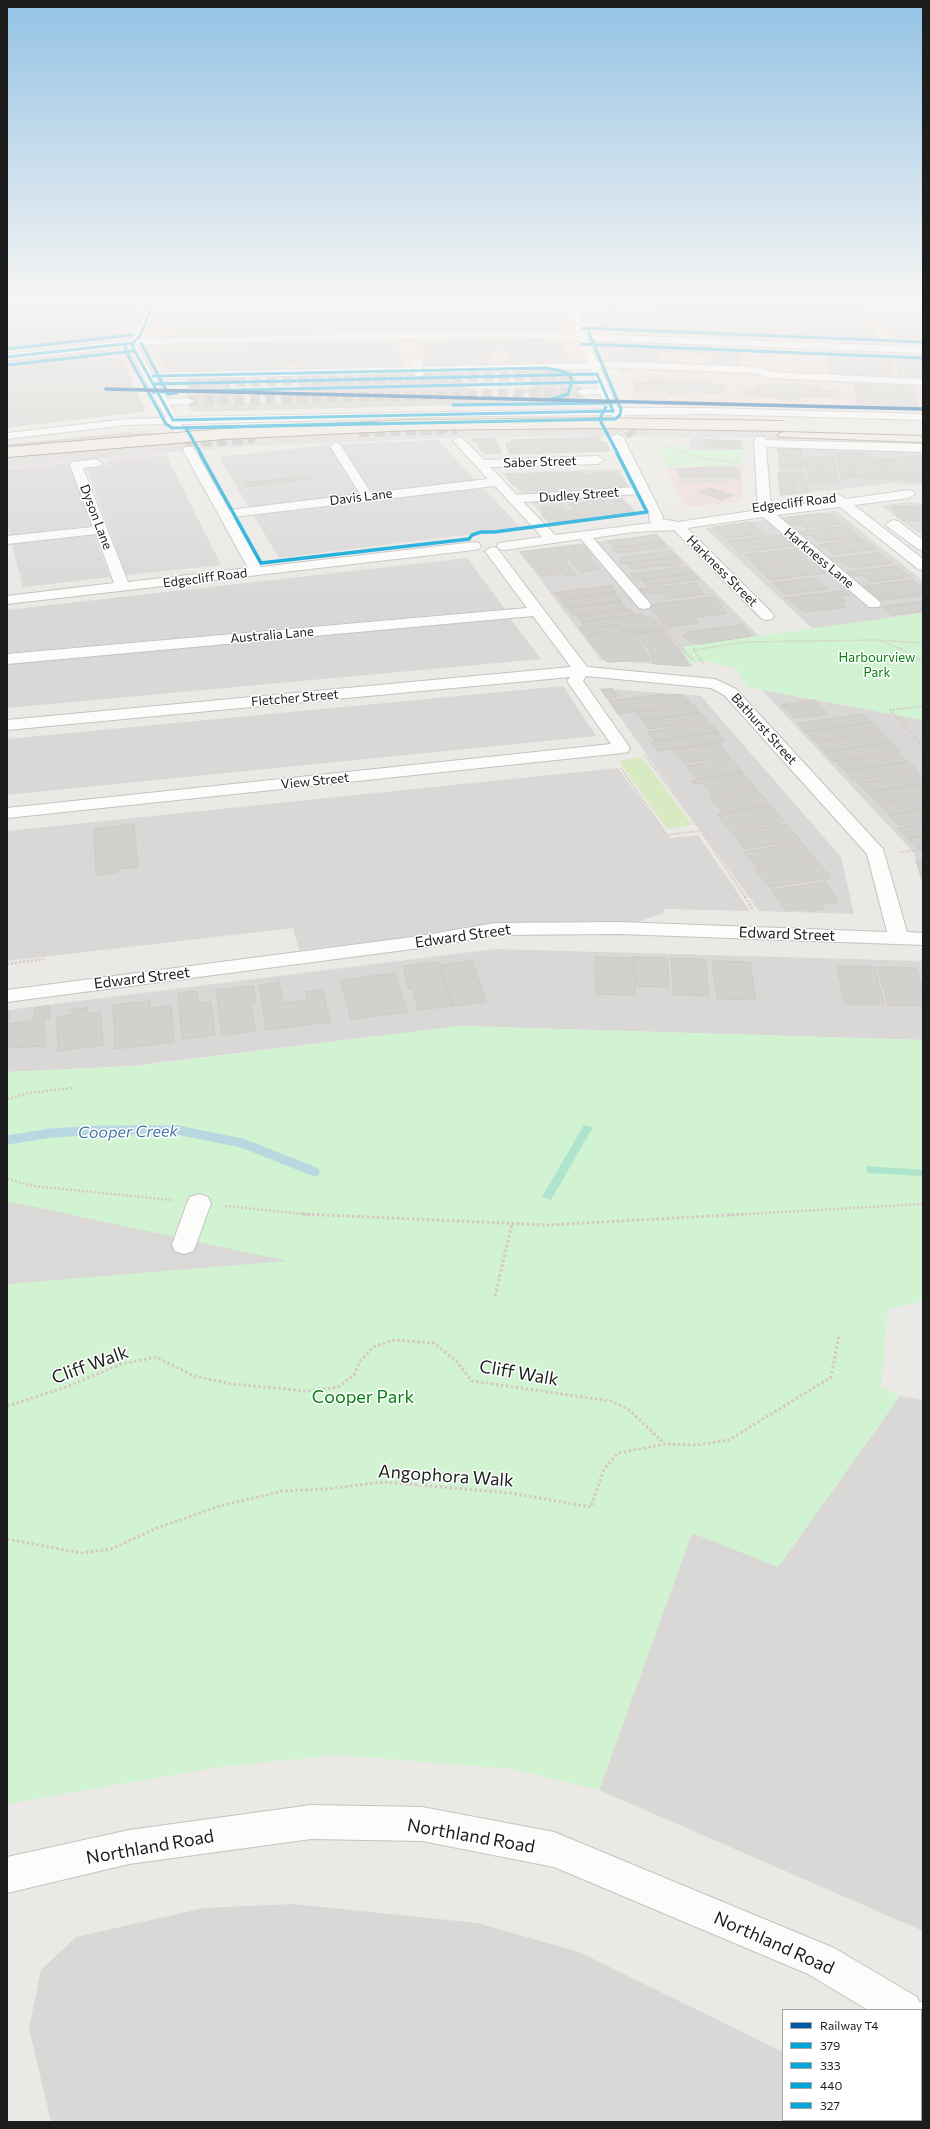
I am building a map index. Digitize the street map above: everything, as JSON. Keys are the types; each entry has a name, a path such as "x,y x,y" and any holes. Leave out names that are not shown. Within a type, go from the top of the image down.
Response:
{"main road":[{"path":"7,452 223,434 389,426 597,422 784,430 923,439"},
{"path":"7,462 226,443 413,434 923,430"}],"street":[{"path":"162,399 179,431"},
{"path":"608,399 615,416"},
{"path":"163,402 188,401"},
{"path":"7,436 103,424 173,420 615,416 758,417 830,411 923,417"},
{"path":"617,437 644,490 656,518"},
{"path":"459,441 549,536"},
{"path":"765,510 760,441 923,448"},
{"path":"336,446 367,496"},
{"path":"189,450 257,572"},
{"name":"Saber Street","path":"481,464 598,460"},
{"name":"Dyson Lane","path":"96,463 76,465 123,588"},
{"name":"Davis Lane","path":"224,514 367,496 498,482"},
{"name":"Dudley Street","path":"514,499 644,490"},
{"name":"Edgecliff Road","path":"549,536 584,535 847,499 923,494"},
{"path":"847,499 923,546"},
{"path":"847,499 923,566"},
{"name":"Harkness Lane","path":"765,510 874,604"},
{"name":"Edgecliff Road","path":"7,600 123,588 474,546 481,550 549,536 656,518"},
{"name":"Harkness Street","path":"656,518 659,524 678,522 767,616"},
{"path":"7,540 101,530"},
{"path":"584,535 644,605"},
{"path":"497,546 526,596 582,671 575,681 615,749"},
{"name":"Australia Lane","path":"7,659 538,611"},
{"name":"Fletcher Street","path":"7,725 582,671"},
{"name":"Bathurst Street","path":"582,671 715,684 730,692 876,853 899,938"},
{"name":"View Street","path":"7,813 615,749"},
{"name":"Edward Street","path":"7,996 420,942 495,929 620,928 923,939"},
{"path":"184,1245 199,1203"},
{"name":"Northland Road","path":"7,1875 129,1847 311,1822 422,1824 554,1850 821,1961 902,2009"}],"path":[{"path":"663,446 700,458 762,465"},
{"path":"526,596 626,584"},
{"path":"669,633 695,662"},
{"path":"704,661 693,649 744,642 877,640 923,643"},
{"path":"877,640 904,650 923,662"},
{"path":"923,706 890,710 923,746"},
{"path":"615,749 667,835 701,831 757,915 763,933"},
{"path":"7,964 44,959"},
{"path":"7,1099 29,1093 72,1088"},
{"path":"7,1179 33,1186 314,1215 548,1225 923,1204"},
{"path":"495,1296 512,1224"},
{"path":"666,1444 697,1445 728,1440 791,1403 831,1377 839,1336"},
{"name":"Cliff Walk","path":"7,1406 66,1387 122,1364 156,1357 194,1376 232,1384 307,1391 338,1387 354,1374 360,1361 373,1347 394,1340 434,1343 456,1361 472,1381 611,1401 628,1409 666,1444"},
{"name":"Angophora Walk","path":"7,1539 81,1553 111,1549 157,1528 220,1506 283,1490 326,1489 384,1482 510,1493 591,1507 604,1469 618,1453 666,1444"}],"shaded area":[{"path":"7,399 138,399 145,411 7,427"},
{"path":"632,399 923,399 923,411 640,404 633,402"},
{"path":"148,430 157,432 166,455 107,461 106,458 7,470 7,444"},
{"path":"691,438 742,440 744,450 688,450"},
{"path":"438,440 521,528 279,558 219,457 327,445"},
{"path":"779,446 923,451 923,485 891,483 780,496"},
{"path":"166,455 221,565 126,575 86,467 108,465 107,461"},
{"path":"68,463 93,526 10,536 7,523 7,470"},
{"path":"743,466 741,501 692,507 684,504 666,468"},
{"path":"618,469 629,488 524,496 502,473"},
{"path":"741,476 741,481 683,483 681,478"},
{"path":"619,494 639,514 553,525 529,501"},
{"path":"905,502 923,503 923,536 881,506"},
{"path":"836,511 923,581 923,613 813,629 705,528"},
{"path":"93,532 110,577 23,587 11,542"},
{"path":"657,534 759,636 682,647 693,667 601,660 519,551"},
{"path":"467,558 505,609 7,653 7,610"},
{"path":"509,617 541,659 7,708 7,661"},
{"path":"563,686 596,736 7,795 7,739"},
{"path":"599,688 701,696 841,857 854,914 759,911"},
{"path":"762,690 923,720 923,880 914,853"},
{"path":"618,768 669,838 698,835 750,911 664,909 663,913 629,925 516,925 299,950 293,928 7,961 7,831"},
{"path":"495,949 923,961 923,1040 460,1026 130,1066 7,1072 7,1010"},
{"path":"7,1201 287,1261 7,1284"},
{"path":"900,1396 923,1400 923,1931 599,1790 692,1532 778,1567"},
{"path":"293,1904 477,1923 579,1952 782,2052 782,2121 923,2122 51,2122 29,2029 41,1970 76,1937 204,1908"}],"green space":[{"path":"686,446 688,450 744,450 742,465 666,467 657,447"},
{"name":"Harbourview Park","path":"923,613 923,720 748,687 735,668 704,661 690,664 681,647"},
{"path":"642,757 692,825 667,829 619,761"},
{"name":"Cooper Park","path":"460,1026 923,1040 923,1301 888,1309 881,1388 900,1396 778,1567 692,1533 599,1790 512,1769 337,1755 219,1767 7,1804 7,1072 136,1066"},
{"path":"584,1125 593,1127 551,1200 542,1197"},
{"path":"866,1166 923,1170 923,1176 867,1173"}],"pier":[{"path":"493,418 638,418 784,422 784,439 632,436 469,437 246,446 7,466 7,447 229,429"}],"building":[{"path":"7,399 140,399 145,411 7,427"},
{"path":"187,399 580,399 581,401 207,411 191,410"},
{"path":"292,399 292,403 232,404 232,400"},
{"path":"857,399 916,399 918,409 858,406"},
{"path":"130,433 130,435 149,433 151,436 7,450 7,445"},
{"path":"599,437 601,442 606,442 610,451 509,454 506,443 511,443 511,440"},
{"path":"495,438 501,453 485,454 484,451 480,451 477,442 473,442 472,439"},
{"path":"704,440 740,441 740,445 704,443"},
{"path":"704,443 740,445 740,449 704,446"},
{"path":"777,449 800,449 801,457 779,456"},
{"path":"837,453 850,453 856,477 841,478"},
{"path":"850,453 865,454 872,479 856,477"},
{"path":"787,456 801,457 804,467 780,467 778,459 788,459"},
{"path":"809,456 819,457 825,482 810,482 806,463 804,463 803,458 809,459"},
{"path":"904,457 915,457 923,478 922,481 909,481 904,466 908,466"},
{"path":"915,457 923,457 923,478"},
{"path":"819,458 833,458 839,483 825,482"},
{"path":"869,458 884,459 889,479 875,479"},
{"path":"884,459 895,459 897,465 901,466 906,480 889,479"},
{"path":"735,467 741,476 681,477 677,469"},
{"path":"552,472 564,487 554,488 542,473"},
{"path":"563,472 575,487 565,488 553,473"},
{"path":"578,472 580,475 617,473 629,487 588,491 585,487 576,488 565,473"},
{"path":"517,473 531,490 526,491 518,486 514,486 504,474"},
{"path":"542,473 555,489 543,490 530,474"},
{"path":"778,473 791,473 795,494 780,494"},
{"path":"791,473 804,474 808,492 795,494"},
{"path":"530,474 543,491 531,490 519,475"},
{"path":"309,476 310,478 247,487 244,483"},
{"path":"710,488 733,495 722,500 699,492"},
{"path":"601,499 622,516 609,517 591,501"},
{"path":"622,500 636,514 623,515 613,505 616,505 612,501"},
{"path":"588,502 594,508 598,507 609,517 594,519 577,503"},
{"path":"577,503 594,519 580,521 570,511 575,511 569,504"},
{"path":"560,505 567,512 570,511 580,521 566,523 550,507"},
{"path":"893,506 921,507 923,520 903,521 901,517 897,516"},
{"path":"550,507 566,523 551,525 541,514 546,514 540,508"},
{"path":"823,513 834,515 842,523 807,528 802,524 793,525 779,518"},
{"path":"750,522 763,534 727,538 714,527"},
{"path":"847,526 859,538 818,541 810,535 800,536 795,532"},
{"path":"656,535 663,542 613,547 607,541"},
{"path":"782,535 794,546 740,552 727,541"},
{"path":"862,539 867,543 870,543 875,549 835,554 826,547 819,545"},
{"path":"663,542 668,547 617,553 611,548"},
{"path":"583,545 592,556 589,556 600,569 592,570 572,546"},
{"path":"572,546 592,570 581,572 557,548"},
{"path":"557,548 566,558 563,559 576,575 566,576 545,549"},
{"path":"545,549 554,560 551,560 562,574 550,575 531,551"},
{"path":"796,549 808,560 756,566 744,555"},
{"path":"531,551 550,575 542,576 519,552"},
{"path":"671,551 677,557 621,564 619,561 624,560 621,557"},
{"path":"878,553 891,563 852,568 841,562 831,563 826,559"},
{"path":"677,557 682,563 679,563 681,565 670,567 668,565 632,569 626,563"},
{"path":"813,562 825,573 770,580 758,568"},
{"path":"896,566 910,577 871,582 862,575 847,577 842,573"},
{"path":"686,567 693,573 635,580 629,574"},
{"path":"693,573 699,579 647,586 641,580"},
{"path":"815,578 828,589 785,594 773,583"},
{"path":"912,580 923,589 923,595 875,601 858,587"},
{"path":"696,583 704,594 667,599 661,592 644,594 640,589"},
{"path":"612,586 616,592 560,598 555,593"},
{"path":"844,591 849,595 840,596 846,601 841,602 846,607 804,612 785,598"},
{"path":"615,593 622,601 566,607 560,600"},
{"path":"714,597 726,613 692,618 698,623 667,627 648,605"},
{"path":"923,601 923,611 892,615 882,607"},
{"path":"621,602 627,608 572,615 568,608"},
{"path":"630,609 635,615 582,622 577,616"},
{"path":"641,614 648,618 652,617 664,630 649,632 646,629 623,632 617,625 599,627 603,632 585,635 578,627 584,626 581,622"},
{"path":"743,625 751,636 699,644 691,643 683,635 688,634 686,632"},
{"path":"617,626 623,632 645,629 648,632 634,634 650,660 607,662 591,644 587,636 604,633 600,628"},
{"path":"664,631 689,666 654,664 649,650 636,634"},
{"path":"612,688 618,697 607,699 601,690"},
{"path":"664,694 666,696 682,694 690,703 618,714 609,701"},
{"path":"815,700 828,714 794,718 781,705"},
{"path":"694,705 700,713 642,720 636,712"},
{"path":"700,713 708,721 649,729 642,720"},
{"path":"863,714 872,722 806,732 798,723"},
{"path":"872,722 880,731 814,741 806,732"},
{"path":"710,723 718,732 655,741 647,732"},
{"path":"718,732 725,741 658,751 651,742"},
{"path":"882,733 891,742 825,752 816,742"},
{"path":"891,742 900,751 833,761 825,752"},
{"path":"719,743 730,757 684,763 673,750"},
{"path":"899,753 908,762 845,771 836,762"},
{"path":"731,759 743,772 697,779 686,766"},
{"path":"908,762 918,771 854,781 845,771"},
{"path":"743,773 756,788 712,795 702,783 694,784 691,781"},
{"path":"919,773 923,777 923,784 867,792 858,783"},
{"path":"923,784 923,796 877,803 867,792"},
{"path":"757,790 770,805 722,812 710,797"},
{"path":"923,798 923,809 889,815 879,804"},
{"path":"771,806 784,822 729,830 717,814"},
{"path":"923,809 923,821 898,825 889,815"},
{"path":"923,823 923,836 907,838 897,828"},
{"path":"134,824 138,867 117,869 117,872 96,875 94,829"},
{"path":"787,824 800,840 744,849 732,832"},
{"path":"923,836 923,848 918,849 907,838"},
{"path":"801,842 815,858 757,868 744,852"},
{"path":"816,860 831,878 769,887 756,870"},
{"path":"916,860 923,860 923,884"},
{"path":"825,882 838,902 822,904 825,909 810,911 808,908 787,911 771,890"},
{"path":"595,957 633,958 635,995 596,994"},
{"path":"634,957 667,958 669,987 636,986"},
{"path":"671,958 705,959 709,996 674,995"},
{"path":"472,961 486,1002 453,1006 440,965"},
{"path":"712,961 750,962 756,1000 717,999"},
{"path":"439,962 453,1006 418,1010 412,988 409,989 403,966"},
{"path":"837,966 875,967 884,1004 845,1004"},
{"path":"878,967 916,968 923,991 923,1006 888,1005"},
{"path":"395,973 407,1012 351,1019 341,980"},
{"path":"279,982 283,1003 307,1000 306,992 323,990 330,1022 266,1030 259,985"},
{"path":"253,986 256,1003 251,1004 256,1031 222,1035 216,990"},
{"path":"197,991 198,1003 211,1002 215,1035 182,1039 178,993"},
{"path":"150,1001 150,1008 171,1006 174,1042 115,1049 113,1005"},
{"path":"49,1006 50,1019 44,1020 45,1046 7,1048 7,1012 10,1012 10,1024 34,1021 34,1008"},
{"path":"87,1008 88,1014 101,1012 103,1045 58,1051 57,1017 72,1015 72,1010"}],"waterway":[{"name":"Cooper Creek","path":"7,1140 52,1133 100,1130 177,1130 242,1143 315,1172"}],"tunnel":[{"path":"188,401 260,399"},
{"path":"621,418 632,436"},
{"path":"758,421 760,439"},
{"path":"359,432 458,429"},
{"path":"186,443 250,439 249,434 224,435"}],"rail line":[{"name":"T4","path":"529,399 923,409"}],"transit line":[{"name":"333","path":"152,399 166,424 172,428 615,419 620,415 621,409 617,399"},
{"name":"379","path":"162,399 173,420 613,411 608,399"},
{"name":"440","path":"453,405 613,403"},
{"name":"440","path":"377,423 186,428 261,563 469,539 472,535 481,532 494,532 647,512 601,422 601,416 606,407"}]}
